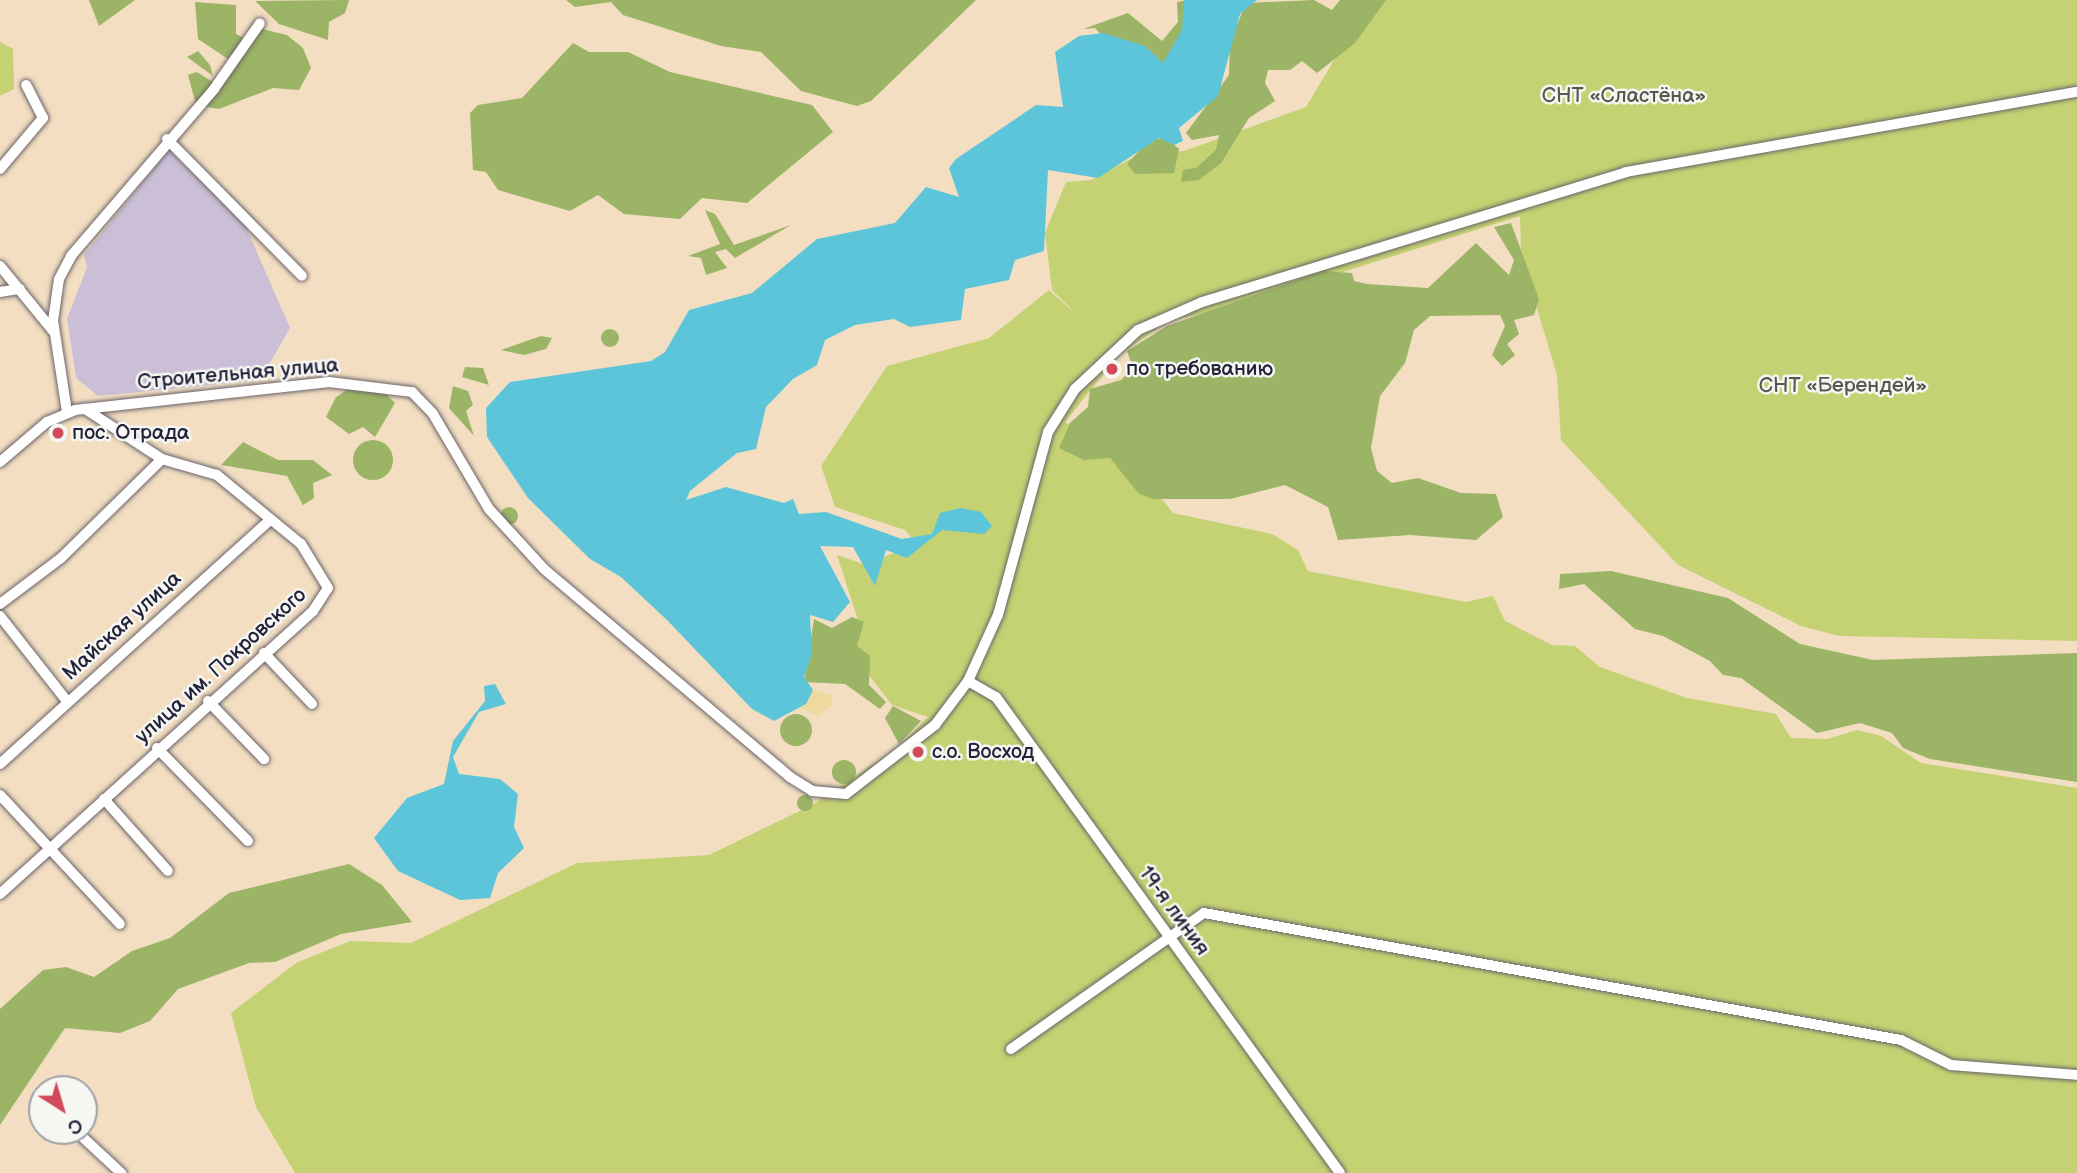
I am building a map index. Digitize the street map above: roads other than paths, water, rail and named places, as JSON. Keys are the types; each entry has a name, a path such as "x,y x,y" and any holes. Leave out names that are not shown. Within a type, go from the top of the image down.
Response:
{"street":[{"path":"67,412 54,332 54,301 71,256 167,139 214,89 260,23"},
{"path":"0,169 43,118 26,85"},
{"path":"968,681 998,615 1048,432 1075,388 1138,330 1202,302 1626,172 2077,92"},
{"path":"167,139 302,276"},
{"path":"0,266 54,332"},
{"path":"0,292 20,289"},
{"name":"Строительная улица","path":"0,462 67,412 329,382 412,392 428,407 461,472 505,528 662,669 790,776 832,796 880,773 936,725 968,681"},
{"name":"улица им. Покровского","path":"0,894 44,849 104,799 208,701 313,611 328,588 301,544 217,475 163,459 85,409"},
{"path":"0,604 61,558 163,459"},
{"name":"Майская улица","path":"0,764 271,519"},
{"path":"2,622 67,701"},
{"path":"264,653 312,704"},
{"name":"19-я линия","path":"968,681 996,697 1340,1173"},
{"path":"208,701 264,759"},
{"path":"157,748 248,841"},
{"path":"0,795 44,849 120,924"},
{"path":"104,799 168,871"},
{"path":"1011,1049 1203,913 1901,1040 1951,1065 2077,1075"},
{"path":"90,1145 116,1172"}],"water":[{"path":"1184,0 1257,0 1240,14 1218,96 1179,128 1183,141 1174,145 1159,138 1098,178 1048,170 1044,251 1015,260 1009,280 965,289 961,320 910,327 894,319 855,325 825,340 817,365 793,379 766,407 756,449 737,453 690,491 686,500 726,487 784,503 793,499 799,514 826,512 902,539 932,534 940,513 960,508 981,512 992,526 984,534 942,530 907,558 886,550 875,586 853,547 820,546 850,602 833,622 810,615 812,654 804,677 813,690 806,704 774,721 752,709 668,621 621,577 590,559 528,498 487,437 486,408 510,382 651,361 665,352 689,310 752,293 817,239 895,223 926,187 959,197 949,168 956,159 1036,105 1063,107 1055,52 1079,36 1103,33 1145,46 1163,63 1182,30"},
{"path":"495,684 506,704 479,712 453,757 459,774 500,779 518,794 514,827 524,848 498,873 490,898 460,900 398,871 374,838 407,798 444,784 453,741 485,701 484,686"}],"place":[{"name":"по требованию","path":"1112,369"},
{"name":"пос. Отрада","path":"58,433"},
{"name":"с.о. Восход","path":"918,752"}],"park label":[{"name":"СНТ «Сластёна»","path":"1624,96"},
{"name":"СНТ «Берендей»","path":"1843,386"}]}
